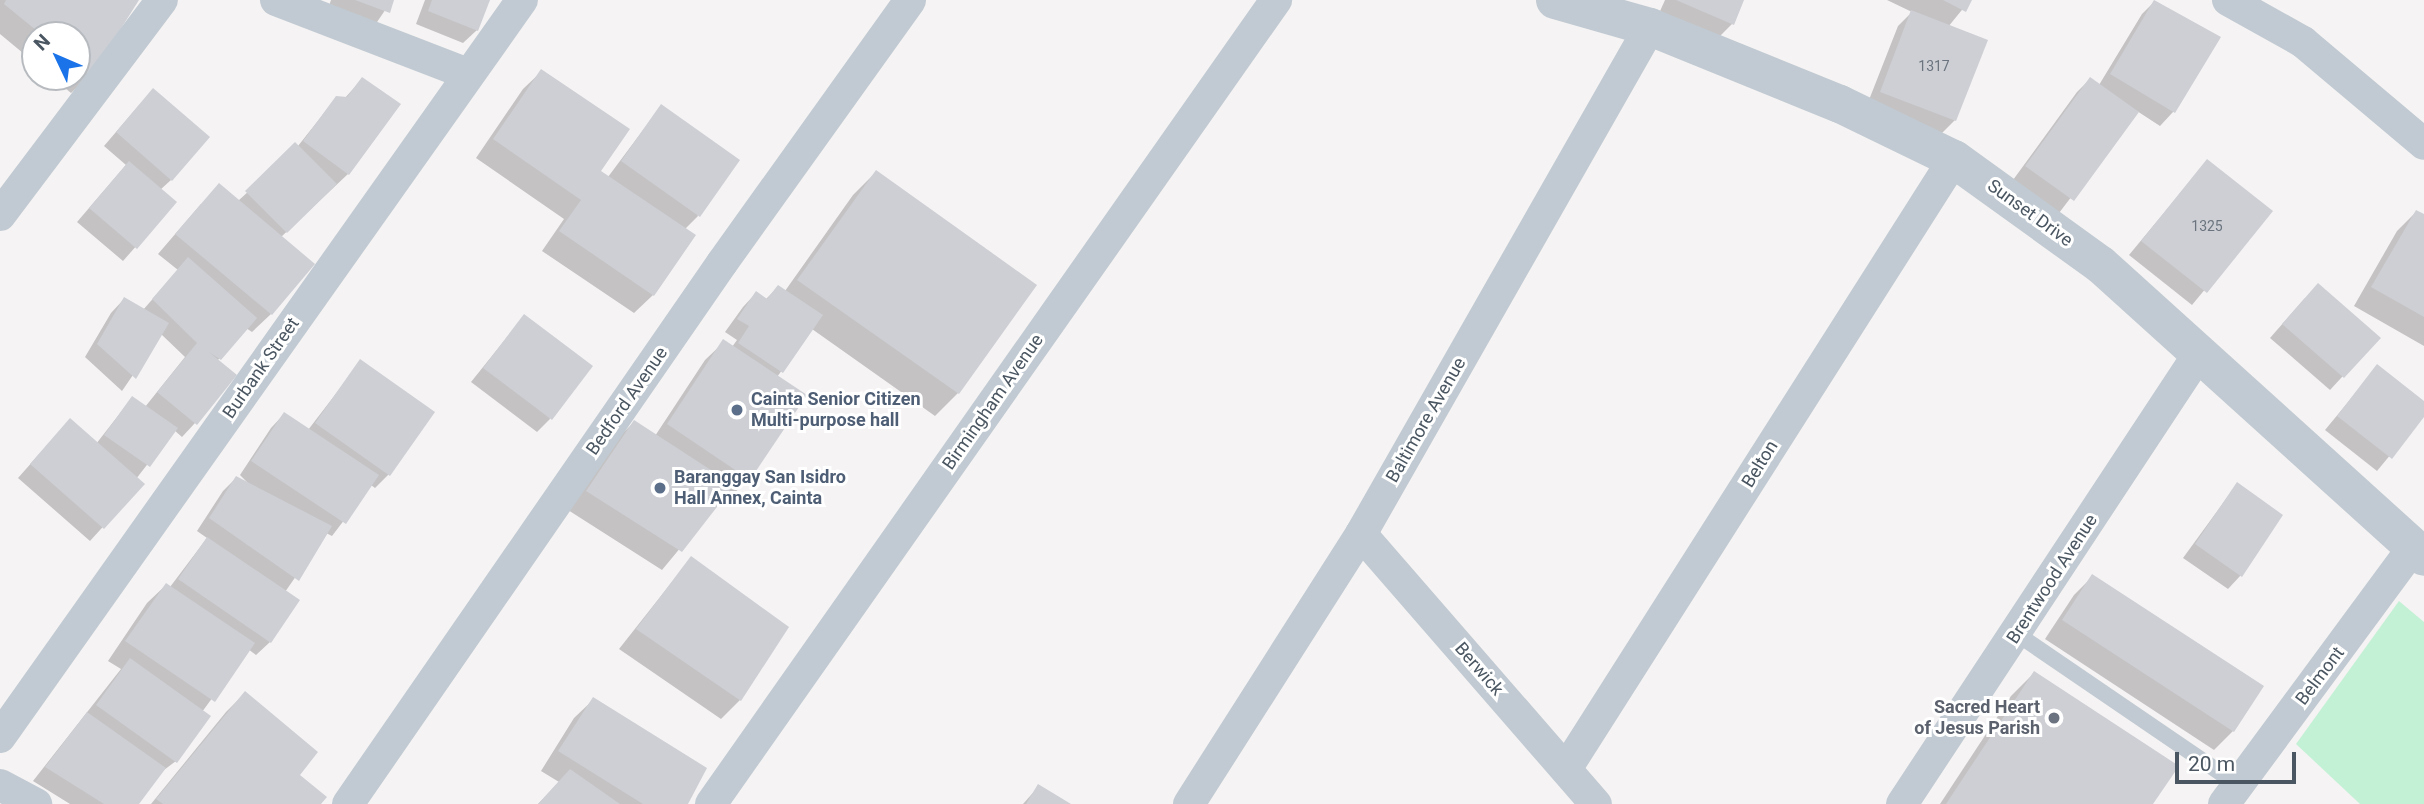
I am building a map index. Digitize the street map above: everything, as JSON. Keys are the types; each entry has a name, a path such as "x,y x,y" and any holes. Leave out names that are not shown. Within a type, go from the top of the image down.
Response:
{"street":[{"path":"0,215 162,0"},
{"path":"276,0 468,74"},
{"name":"Burbank Street","path":"0,737 522,0"},
{"name":"Bedford Avenue","path":"348,804 909,0"},
{"name":"Birmingham Avenue","path":"710,804 1276,0"},
{"name":"Sunset Drive","path":"1555,0 1650,27 1840,104 1954,159 2101,265 2419,552"},
{"path":"2228,0 2303,42 2424,144"},
{"name":"Baltimore Avenue","path":"1189,804 1362,534 1650,27"},
{"name":"Belton","path":"1566,769 1954,159"},
{"name":"Brentwood Avenue","path":"1902,804 2017,634 2200,352"},
{"name":"Berwick","path":"1362,534 1596,804"},
{"name":"Belmont","path":"2231,794 2419,552"},
{"path":"0,785 36,804"}],"lane":[{"path":"2017,634 2231,794"}],"green space":[{"path":"2399,601 2424,622 2424,804 2360,804 2296,744"}],"building":[{"path":"6,0 139,0 91,76 91,21 25,21 4,4"},
{"path":"355,0 394,0 390,13"},
{"path":"432,0 490,0 478,31 428,11"},
{"path":"1676,0 1744,0 1734,25"},
{"path":"1943,0 1972,0 1966,12"},
{"path":"2154,0 2221,37 2175,113 2110,74"},
{"path":"1911,10 1988,40 1956,121 1880,92"},
{"path":"541,69 630,129 601,171 696,235 654,296 559,231 581,200 493,139"},
{"path":"362,77 401,104 349,175 303,141 336,96 347,97"},
{"path":"2090,77 2139,112 2074,201 2025,166"},
{"path":"153,88 210,137 172,181 116,132"},
{"path":"661,104 740,160 700,217 621,161"},
{"path":"295,142 337,184 287,233 245,191"},
{"path":"2207,159 2273,211 2207,293 2141,241"},
{"path":"129,161 177,202 137,249 89,208"},
{"path":"876,170 1037,285 959,394 797,280"},
{"path":"219,183 315,264 272,315 175,234"},
{"path":"2416,210 2424,214 2424,317 2371,287"},
{"path":"188,257 257,318 221,360 209,352 237,375 197,425 157,392 197,343 152,299"},
{"path":"2318,283 2381,338 2344,378 2282,324"},
{"path":"778,285 823,315 783,373 738,343 749,326 737,319 756,291 767,299"},
{"path":"124,297 169,323 136,379 97,344"},
{"path":"524,314 593,366 552,420 483,368"},
{"name":"Cainta Senior Citizen Multi-purpose hall","path":"723,339 807,395 750,480 667,424"},
{"path":"360,359 435,412 390,476 315,423"},
{"path":"2377,364 2424,401 2424,417 2392,459 2337,416"},
{"path":"132,396 178,428 150,467 104,435"},
{"path":"284,412 379,475 346,524 251,461"},
{"path":"70,418 145,484 104,529 30,464"},
{"name":"Baranggay San Isidro Hall Annex, Cainta","path":"634,420 734,485 682,552 586,491"},
{"path":"236,476 332,526 299,581 209,518"},
{"path":"2237,482 2283,515 2242,577 2195,544"},
{"path":"207,537 300,600 271,643 178,579"},
{"path":"691,556 789,627 741,701 636,629"},
{"path":"2092,574 2264,686 2234,732 2062,620"},
{"path":"166,583 255,643 215,702 125,641"},
{"path":"130,658 211,716 177,763 96,705"},
{"name":"Sacred Heart of Jesus Parish","path":"2034,671 2179,766 2153,804 1946,804"},
{"path":"245,691 318,752 300,775 327,797 321,804 163,804 156,799"},
{"path":"593,697 707,768 688,804 643,804 558,751"},
{"path":"87,712 166,768 139,804 104,804 45,767"},
{"path":"570,769 620,804 538,804"},
{"path":"1038,784 1071,804 1026,804"}],"place":[{"name":"Cainta Senior Citizen Multi-purpose hall","path":"737,410"},
{"name":"Baranggay San Isidro Hall Annex, Cainta","path":"660,488"},
{"name":"Sacred Heart of Jesus Parish","path":"2054,718"}]}
